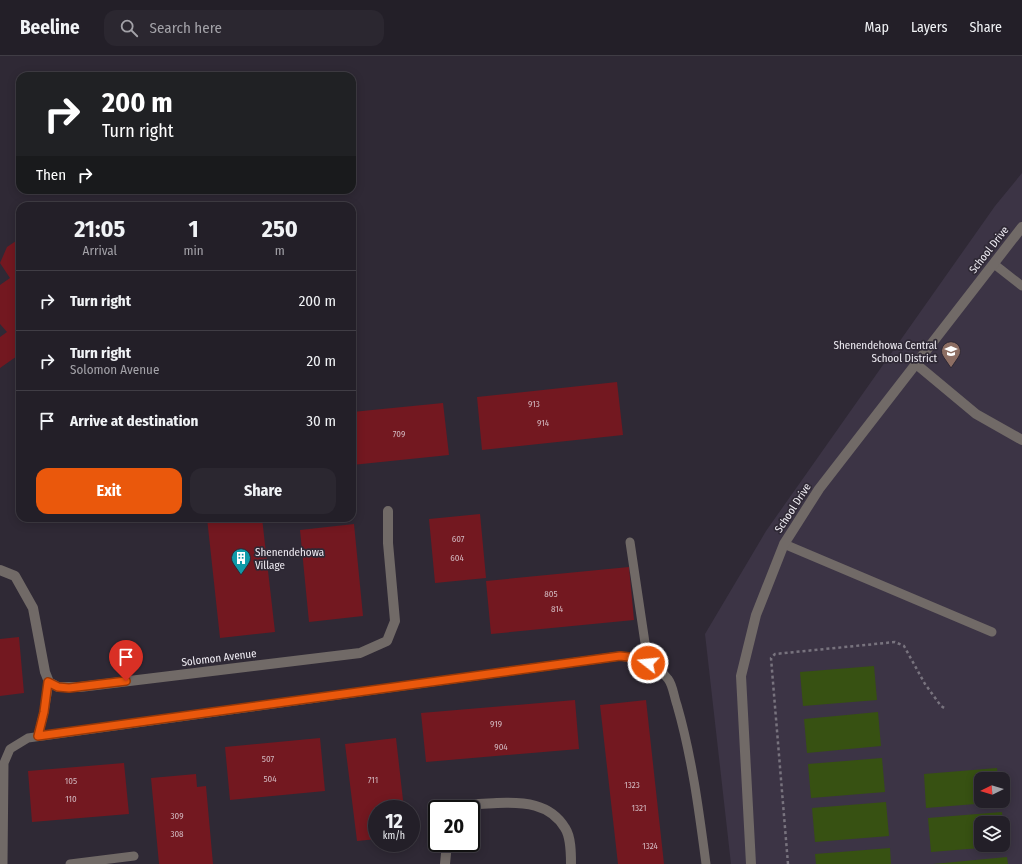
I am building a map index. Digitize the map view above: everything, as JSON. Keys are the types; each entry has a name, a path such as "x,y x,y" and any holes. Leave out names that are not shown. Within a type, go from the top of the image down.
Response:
{"street":[{"name":"School Drive","path":"751,864 741,676 756,615 784,544 819,489 1022,227"},
{"path":"916,364 976,414 1022,440"},
{"name":"Solomon Avenue","path":"48,682 58,687 69,688 360,653 387,641 396,621 388,543 388,511"},
{"path":"0,570 15,576 33,608 48,682"},
{"path":"480,804 514,802 526,803 545,808 566,828 570,844 572,864"},
{"path":"445,864 446,852"}],"lane":[{"path":"994,264 1022,286"},
{"path":"630,542 648,663"},
{"path":"784,544 992,632"},
{"path":"3,864 4,763 10,749 28,738 620,656 638,658 655,666 670,680 682,724 692,771 706,864"},
{"path":"38,736 44,712 48,682"},
{"path":"70,864 134,856"}],"path":[{"path":"788,864 771,658 775,654 895,642 904,646 925,684 941,706 946,710"}],"shaded area":[{"name":"Shenendehowa Central School District","path":"1022,173 1022,864 731,864 705,634 766,531 995,206"}],"green space":[{"path":"874,666 877,700 803,706 800,672"},
{"path":"878,712 881,746 807,753 804,719"},
{"path":"882,758 885,792 811,798 808,764"},
{"path":"997,768 997,772 974,772 974,804 926,808 924,774"},
{"path":"886,802 889,836 815,842 812,808"},
{"path":"1002,812 1002,816 974,816 974,849 931,852 928,818"},
{"path":"890,848 891,864 816,864 815,854"},
{"path":"1007,857 1008,864 933,864"}],"building":[{"path":"16,241 16,357 0,368 0,337 7,332 0,324 0,285 10,278 0,263 7,247"},
{"path":"617,382 623,435 482,450 477,397"},
{"path":"443,403 449,455 356,465 356,412"},
{"path":"480,514 486,578 435,583 429,519"},
{"name":"Shenendehowa Village","path":"207,522 262,522 275,632 220,638"},
{"path":"354,524 363,616 309,622 300,530"},
{"path":"629,567 634,620 491,634 486,581"},
{"path":"19,637 24,693 0,696 0,639"},
{"path":"575,700 579,749 426,762 421,713"},
{"path":"646,700 664,864 618,864 600,705"},
{"path":"320,738 325,791 230,800 225,747"},
{"path":"396,738 403,800 368,800 368,840 357,841 345,744"},
{"path":"124,763 129,814 32,822 28,771"},
{"path":"196,774 197,787 206,786 213,864 159,864 151,778"}],"place":[{"name":"Shenendehowa Central School District","path":"951,368"},
{"name":"Shenendehowa Village","path":"241,575"}],"route":[{"path":"126,681 69,688 58,687 48,682 44,712 38,736 620,656 638,658 648,663"}]}
